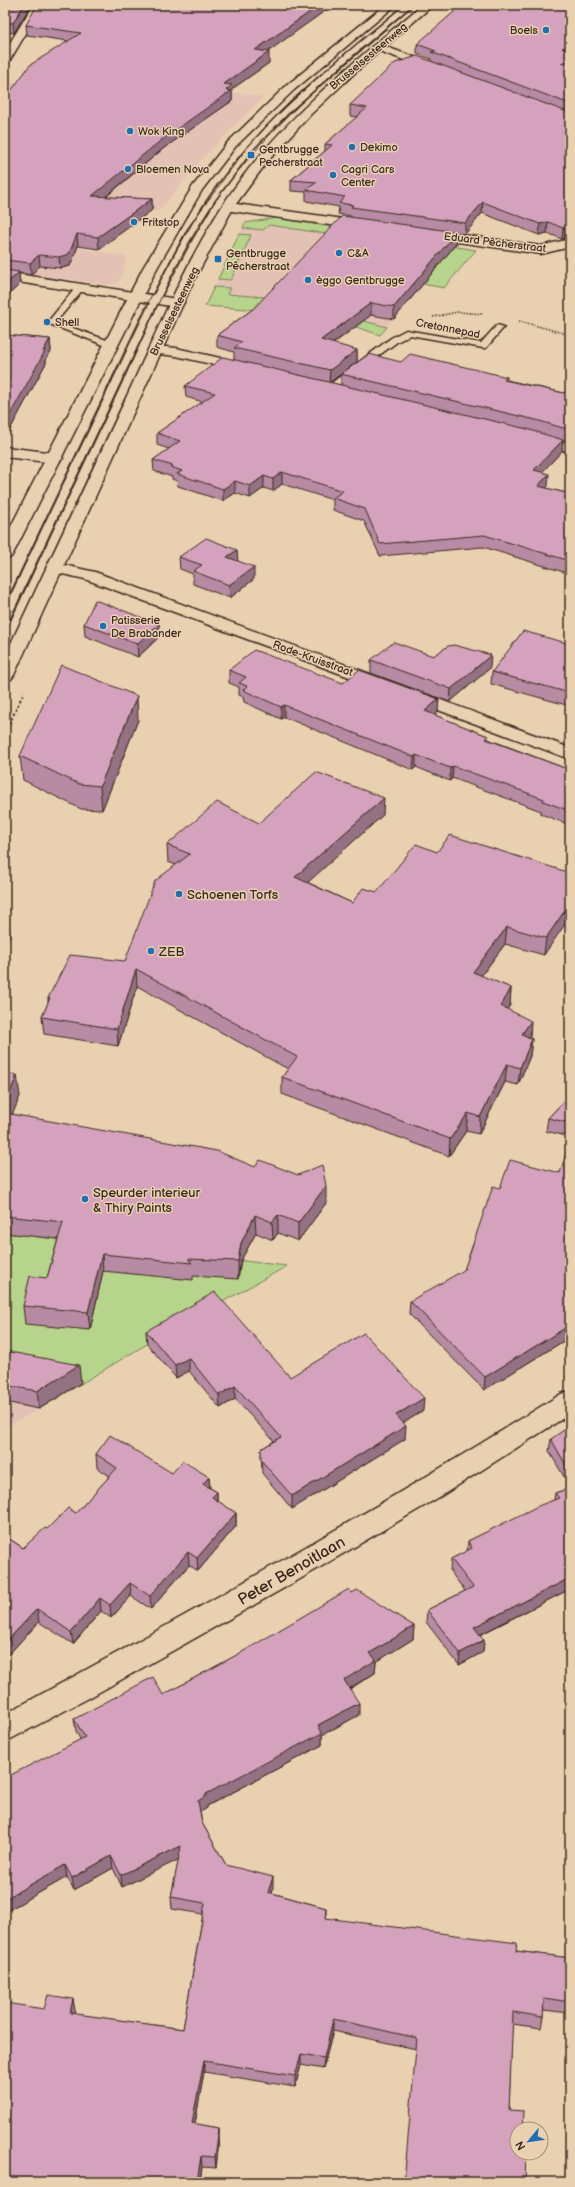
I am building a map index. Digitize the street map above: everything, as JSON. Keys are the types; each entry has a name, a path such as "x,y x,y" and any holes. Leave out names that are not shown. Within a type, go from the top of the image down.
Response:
{"main road":[{"path":"5,60 38,5"},
{"name":"Brusselsesteenweg","path":"5,554 136,297 174,225 197,189 232,144 290,88 391,5"},
{"name":"Brusselsesteenweg","path":"5,675 177,303 229,207 272,148 301,116 325,92 428,5"},
{"path":"378,48 446,72"},
{"path":"229,207 378,227"},
{"name":"Eduard Pêcherstraat","path":"417,233 541,250 555,248 570,243"},
{"path":"5,276 177,303"},
{"path":"155,350 176,352 260,372"},
{"path":"314,385 345,392"},
{"path":"522,434 570,448"},
{"path":"5,452 55,458"},
{"name":"Rode-Kruisstraat","path":"55,568 89,575 570,754"},
{"name":"Peter Benoitlaan","path":"5,1729 247,1597 496,1449 570,1401"}],"lane":[{"path":"5,618 155,300 196,223 252,147 316,83 409,5"},
{"path":"80,288 50,323 112,345"},
{"name":"Cretonnepad","path":"329,388 394,340 409,332 484,346 500,327"}],"shaded area":[{"path":"140,78 263,97 201,160 159,211 152,210 25,239 127,257 121,278 115,284 107,285 5,270 5,80 69,92"},
{"path":"277,218 476,250 444,288 423,284 380,335 311,312 303,313 205,306 245,223"},
{"path":"5,1402 39,1409 5,1428"}],"green space":[{"path":"277,218 476,250 444,288 423,284 449,253 269,225 263,230 243,228 245,223"},
{"path":"239,234 251,235 231,280 218,279"},
{"path":"214,287 230,288 227,294 276,298 387,327 380,335 311,312 303,313 205,306"},
{"path":"5,1233 287,1266 147,1344 39,1409 5,1402"}],"building":[{"path":"5,5 24,5 13,23 5,22"},
{"path":"37,5 320,5 255,50 269,52 224,84 232,85 226,90 231,91 164,138 92,196 152,199 98,237 77,234 69,254 59,257 39,255 30,263 5,260 5,99 30,65 81,33 26,25"},
{"path":"462,5 570,5 570,46 562,48 570,51 570,60 561,63 570,66 570,104 431,52 436,51 417,44"},
{"path":"417,56 570,113 570,227 563,228 548,222 540,224 483,202 465,223 351,207 353,205 339,203 345,197 306,190 317,182 291,180 332,145 325,144 367,108 350,105 395,63"},
{"path":"342,216 457,232 394,307 371,303 321,340 357,350 330,370 234,348 242,342 217,335 253,309"},
{"path":"5,270 19,272 5,285"},
{"path":"5,335 50,339 5,424"},
{"path":"369,354 401,362 410,354 507,377 504,380 564,393 567,390 570,391 570,430 536,420 341,374"},
{"path":"223,357 527,429 563,440 534,470 549,474 538,486 570,494 570,561 484,535 380,544 365,509 333,498 343,491 282,472 273,479 264,476 250,486 235,481 223,489 177,474 182,471 171,467 173,466 153,460 180,441 157,433 215,393 185,386"},
{"path":"206,538 237,550 227,557 254,567 229,585 193,571 202,565 179,557"},
{"path":"95,600 159,624 137,644 84,624"},
{"path":"523,631 570,644 570,693 492,672"},
{"path":"394,642 433,656 448,646 454,645 491,655 451,689 371,660"},
{"path":"254,650 343,683 359,670 439,699 425,711 488,736 486,739 570,770 570,811 543,801 544,799 453,766 450,768 416,755 414,757 284,705 281,707 243,690 247,686 239,683 246,677 229,670"},
{"path":"61,665 137,696 100,786 79,784 20,756"},
{"path":"316,772 384,798 295,877 352,903 363,888 377,892 416,844 437,852 450,835 570,873 570,903 546,938 507,927 473,972 511,988 501,1006 531,1021 522,1034 532,1039 520,1068 507,1064 480,1117 468,1113 450,1139 282,1077 297,1057 136,969 117,1029 42,1017 50,998 48,998 70,955 125,961 155,881 190,854 167,845 217,802 259,823"},
{"path":"5,920 8,920 5,929"},
{"path":"5,1073 17,1075 5,1105"},
{"path":"570,1095 570,1123 548,1118"},
{"path":"5,1113 217,1151 255,1167 260,1160 298,1175 322,1165 326,1186 298,1223 278,1215 272,1222 255,1215 241,1243 238,1261 188,1259 192,1263 102,1254 88,1312 23,1306 30,1276 47,1278 63,1222 5,1216"},
{"path":"570,1140 570,1325 485,1377 410,1301 464,1270 493,1186 500,1188 510,1160 560,1173"},
{"path":"215,1292 290,1377 364,1333 424,1398 396,1415 406,1426 292,1496 261,1460 261,1449 281,1437 235,1386 219,1395 189,1358 175,1365 146,1331"},
{"path":"5,1351 79,1365 37,1391 5,1385"},
{"path":"564,1430 570,1438 570,1472 551,1439"},
{"path":"110,1435 172,1473 183,1461 209,1477 203,1484 217,1492 212,1497 236,1513 197,1558 188,1552 150,1596 130,1583 110,1605 100,1598 71,1632 37,1609 5,1643 5,1536 23,1548 45,1528 47,1529 68,1508 76,1513 117,1468 96,1454"},
{"path":"570,1488 570,1578 474,1627 484,1640 460,1653 427,1610 473,1587 451,1559 472,1548 468,1541 538,1506 559,1498 555,1493"},
{"path":"349,1589 352,1593 357,1590 414,1626 370,1653 376,1660 344,1680 359,1703 318,1725 322,1733 206,1794 206,1796 198,1801 202,1823 226,1865 273,1877 268,1892 326,1908 325,1918 517,1943 516,1951 570,1958 570,2002 544,1998 543,2017 513,2012 509,2110 524,2111 523,2121 509,2121 509,2161 526,2161 525,2182 404,2182 417,2038 333,2019 324,2058 301,2054 295,2076 204,2061 192,2123 219,2128 215,2157 201,2156 197,2182 5,2182 5,2003 44,2009 48,1995 73,1999 70,2013 183,2029 205,1903 171,1897 181,1846 121,1875 111,1856 72,1878 65,1865 5,1899 5,1778 85,1737 74,1719 153,1677 163,1695 244,1651"}],"tram line":[{"path":"5,633 167,285 200,223 234,176 257,148 281,123 359,50 413,5"},
{"path":"5,604 146,306 187,229 248,146 281,111 323,73"}],"place":[{"name":"Boels","path":"546,30"},
{"name":"Wok King","path":"130,131"},
{"name":"Dekimo","path":"352,147"},
{"name":"Gentbrugge Pecherstraat","path":"251,155"},
{"name":"Bloemen Nova","path":"128,169"},
{"name":"Cagri Cars Center","path":"333,175"},
{"name":"Fritstop","path":"134,222"},
{"name":"C&A","path":"339,253"},
{"name":"Gentbrugge Pêcherstraat","path":"218,259"},
{"name":"èggo Gentbrugge","path":"308,280"},
{"name":"Shell","path":"47,322"},
{"name":"Patisserie De Brabander","path":"103,626"},
{"name":"Schoenen Torfs","path":"179,894"},
{"name":"ZEB","path":"151,951"},
{"name":"Speurder interieur & Thiry Paints","path":"85,1199"}]}
